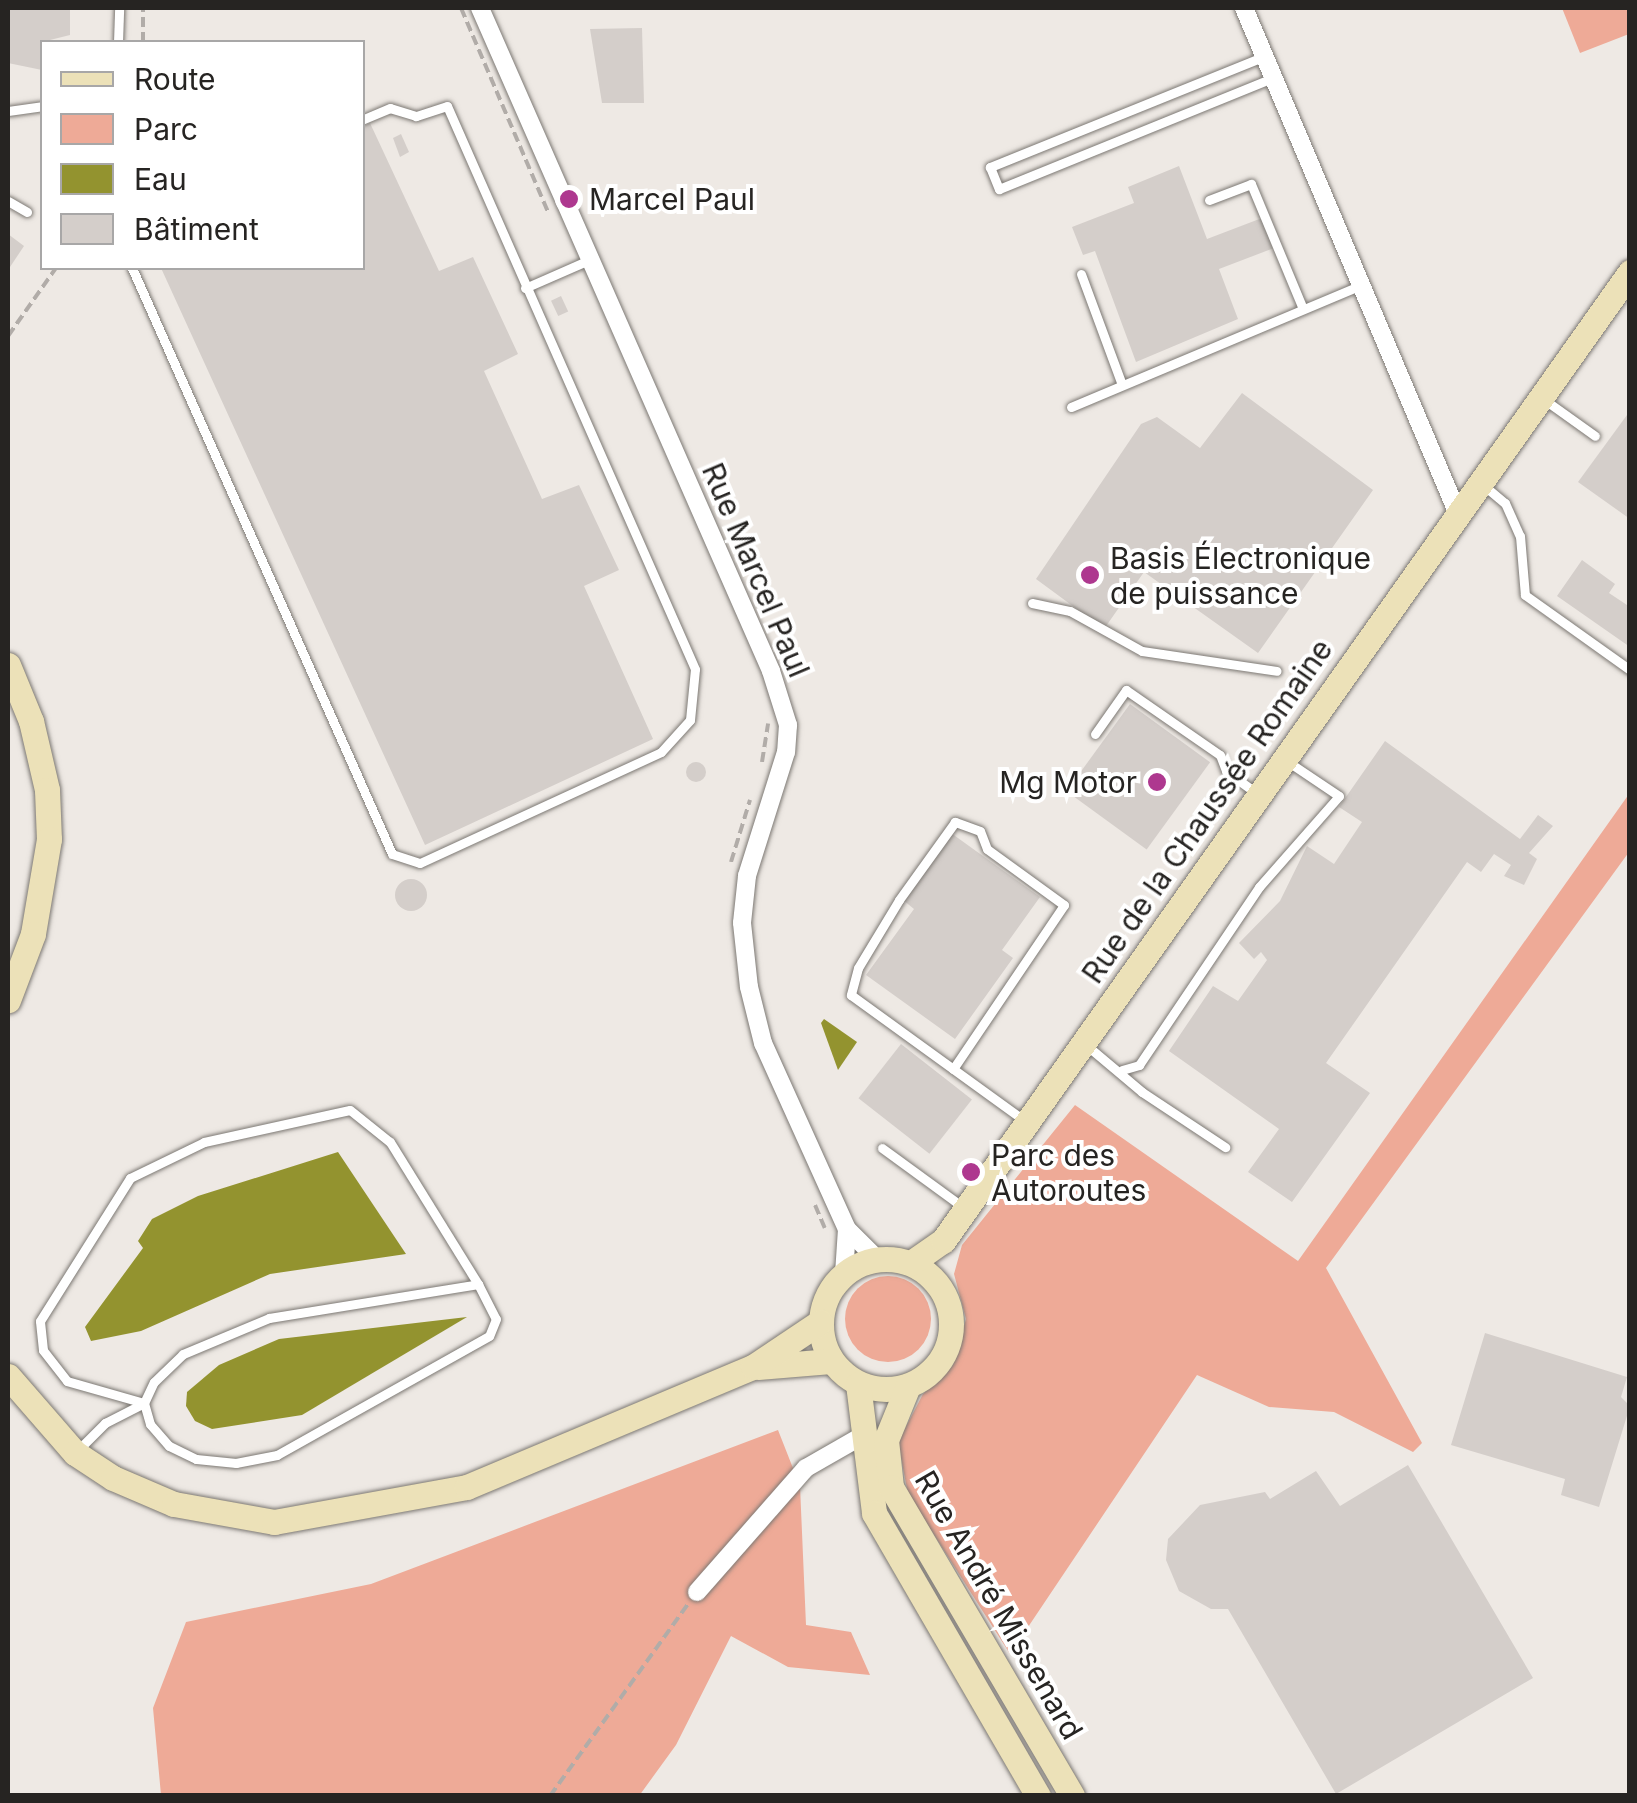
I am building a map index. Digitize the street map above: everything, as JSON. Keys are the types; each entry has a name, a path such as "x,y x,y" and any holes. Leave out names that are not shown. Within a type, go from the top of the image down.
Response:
{"street":[{"name":"Rue Marcel Paul","path":"480,8 771,670 788,725 786,752 747,876 742,923 749,987 763,1042 846,1228 877,1259"},
{"path":"1244,8 1458,514"},
{"name":"Rue de la Chaussée Romaine","path":"911,1264 943,1241 1630,272"},
{"path":"8,664 31,721 47,790 48,839 32,934 8,1000"},
{"name":"Rue Marcel Paul","path":"844,1274 846,1228"},
{"path":"940,1287 911,1264 877,1259 844,1274 832,1287 820,1322 831,1360 858,1384 908,1386 926,1376 948,1344 950,1314 940,1287 943,1241"},
{"path":"8,1376 76,1453 148,1494 201,1511 274,1522 318,1519 467,1487 753,1368 820,1322"},
{"path":"753,1368 831,1360"},
{"name":"Rue André Missenard","path":"858,1384 868,1433 874,1513 894,1554 1038,1796"},
{"name":"Rue André Missenard","path":"908,1386 886,1440 886,1467 920,1539 1072,1796"},
{"path":"697,1592 806,1468 868,1433"},
{"path":"894,1554 920,1539"}],"lane":[{"path":"118,8 118,40"},
{"path":"1264,56 990,167 999,188 1274,78"},
{"path":"8,111 40,106"},
{"path":"133,270 384,838 405,864 420,864 661,752 690,720 694,670 448,106 416,116 390,108 365,119"},
{"path":"1208,200 1250,184 1303,310"},
{"path":"8,201 27,212"},
{"path":"525,288 591,259"},
{"path":"1081,274 1122,386"},
{"path":"1071,406 1359,286"},
{"path":"1540,397 1595,436"},
{"path":"1480,482 1505,503 1520,536 1526,596 1630,670"},
{"path":"1032,603 1070,610 1142,652 1277,671"},
{"path":"1095,734 1126,690 1220,754 1226,771 1258,795"},
{"path":"1122,1070 1139,1065 1258,887 1340,796 1284,758"},
{"path":"954,1069 1064,906 987,849 980,831 955,822 899,900 858,968 851,995 1027,1122"},
{"path":"1083,1043 1122,1070 1142,1092 1225,1146"},
{"path":"350,1110 390,1142 496,1319 489,1336 277,1455 236,1463 196,1459 170,1446 150,1424 144,1403 67,1381 43,1350 40,1321 130,1178 204,1142 350,1110"},
{"path":"882,1148 966,1209"},
{"path":"76,1453 105,1423 144,1403 154,1382 183,1354 269,1318 478,1284"}],"path":[{"path":"143,8 143,40"},
{"path":"461,16 550,216"},
{"path":"8,336 55,270"},
{"path":"762,766 767,716"},
{"path":"730,873 756,783"},
{"path":"807,1187 822,1226 846,1228"},
{"path":"550,1796 697,1592"}],"green space":[{"path":"1562,8 1629,8 1629,34 1580,53"},
{"path":"1629,794 1629,852 1326,1268 1422,1443 1413,1452 1334,1412 1269,1407 1197,1375 1010,1654 908,1494 898,1442 923,1394 953,1365 966,1319 954,1274 962,1245 1075,1105 1298,1261"},
{"path":"888,1276 912,1283 924,1295 931,1319 924,1343 912,1355 888,1362 864,1355 852,1343 845,1319 852,1295 864,1283"},
{"path":"778,1430 800,1486 806,1625 851,1632 870,1675 788,1667 731,1636 676,1745 639,1796 161,1795 153,1708 186,1622 371,1584"}],"water":[{"path":"824,1019 857,1042 838,1070 821,1023"},
{"path":"338,1152 406,1254 270,1274 141,1331 91,1341 85,1327 143,1248 138,1241 152,1219 198,1196"},
{"path":"467,1317 302,1415 212,1429 195,1421 186,1406 187,1392 219,1365 279,1339"}],"building":[{"path":"8,8 70,8 70,35 40,40 40,70 8,63"},
{"path":"642,28 644,103 602,103 590,29"},
{"path":"370,123 439,271 473,257 518,354 484,371 542,499 579,485 619,570 584,586 653,739 425,845 162,270 365,270 365,126"},
{"path":"401,134 409,152 400,157 393,138"},
{"path":"1179,166 1207,239 1262,218 1274,248 1219,269 1238,319 1136,362 1095,251 1083,255 1072,227 1134,203 1128,187"},
{"path":"8,234 24,246 8,270"},
{"path":"561,296 568,311 558,316 551,301"},
{"path":"1242,393 1373,490 1258,653 1144,572 1104,629 1036,579 1141,424 1157,417 1200,448"},
{"path":"1627,415 1630,417 1630,519 1578,482"},
{"path":"1336,551 1346,557 1339,570 1328,564"},
{"path":"1582,560 1615,584 1609,593 1630,607 1630,647 1557,596"},
{"path":"1130,704 1210,762 1147,850 1067,791"},
{"path":"1385,741 1520,839 1538,815 1553,826 1529,853 1537,859 1524,885 1504,876 1511,865 1494,854 1481,872 1467,862 1326,1063 1370,1093 1292,1202 1248,1172 1279,1129 1169,1051 1213,986 1238,1001 1267,960 1261,952 1254,959 1239,943 1280,901 1307,846 1334,864 1362,822 1339,807"},
{"path":"696,762 706,772 696,782 686,772"},
{"path":"951,833 1040,897 1002,950 1013,958 955,1039 866,975 914,909 903,900"},
{"path":"411,879 422,884 427,895 422,906 411,911 400,906 395,895 400,884"},
{"path":"901,1044 972,1099 929,1154 859,1098"},
{"path":"1485,1333 1627,1377 1621,1397 1630,1406 1599,1507 1561,1495 1565,1479 1451,1445"},
{"path":"1408,1465 1533,1678 1336,1794 1228,1609 1211,1609 1179,1591 1166,1560 1168,1539 1200,1505 1265,1492 1270,1499 1316,1471 1340,1506"}],"place":[{"name":"Marcel Paul","path":"569,199"},
{"name":"Basis Électronique de puissance","path":"1090,575"},
{"name":"Mg Motor","path":"1157,782"},
{"name":"Parc des Autoroutes","path":"971,1172"}]}
